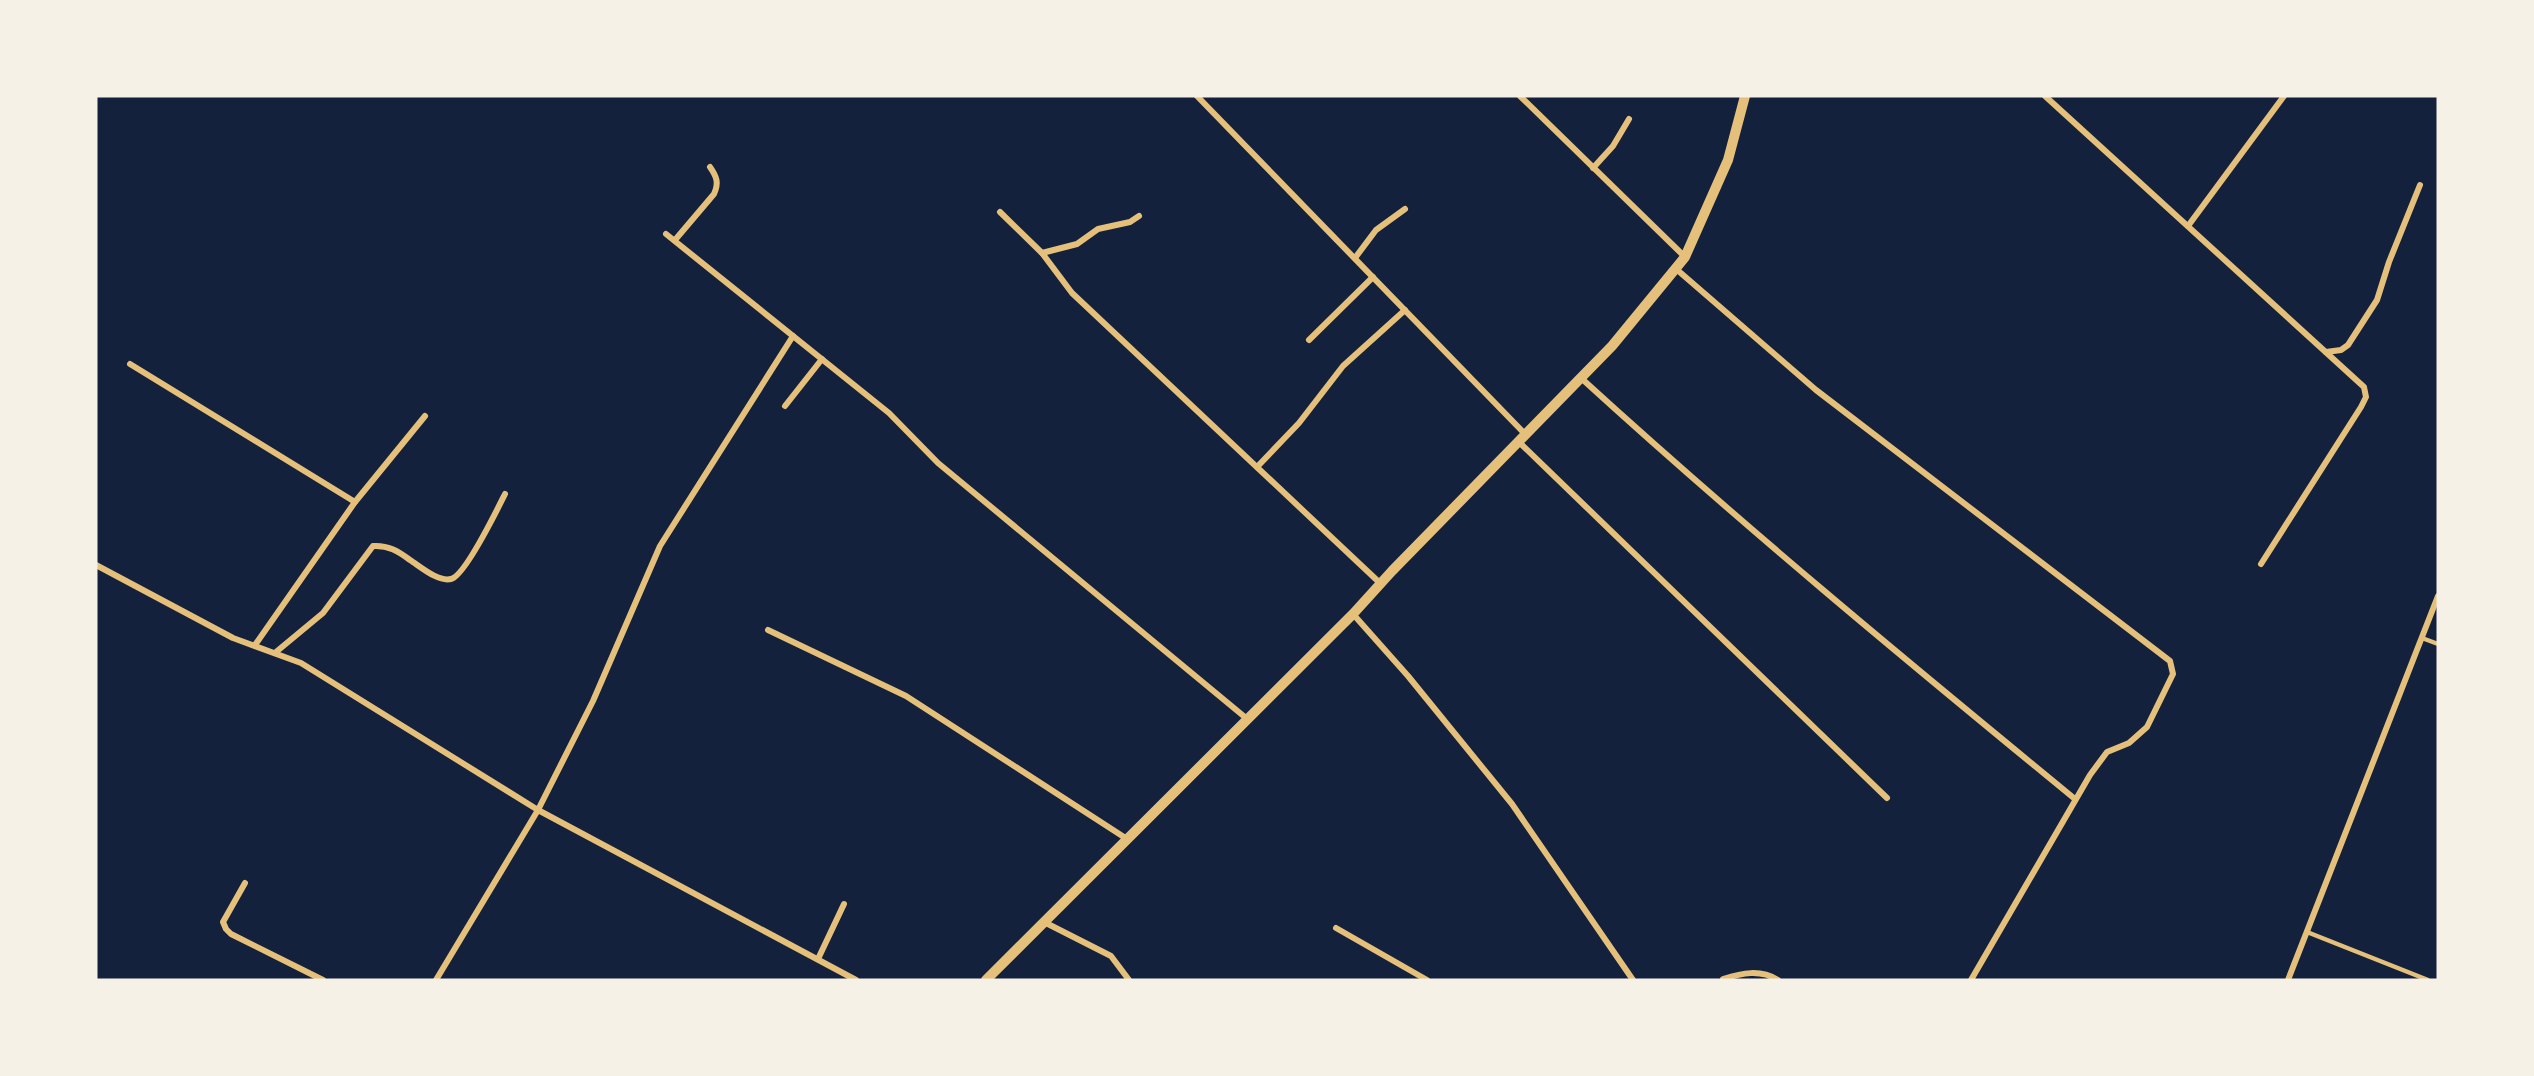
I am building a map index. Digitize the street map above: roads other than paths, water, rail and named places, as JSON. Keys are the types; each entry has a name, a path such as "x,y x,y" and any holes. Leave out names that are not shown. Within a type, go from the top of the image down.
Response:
{"street":[{"path":"1197,96 1405,310 1522,438 1887,798"},
{"path":"1520,96 1685,257"},
{"path":"986,980 1246,718 1353,614 1612,346 1685,257 1728,160 1745,96"},
{"path":"2045,96 2364,387 2366,397 2261,564"},
{"path":"2188,226 2284,96"},
{"path":"1593,168 1613,146 1629,119"},
{"path":"675,240 714,194 718,186 716,176 710,167"},
{"path":"2326,352 2341,350 2348,345 2377,300 2389,262 2420,185"},
{"path":"1354,258 1376,230 1405,209"},
{"path":"1000,212 1042,253 1072,293 1381,584"},
{"path":"1042,253 1077,244 1098,229 1130,222 1139,216"},
{"path":"666,234 889,413 938,463 1246,718"},
{"path":"1675,268 1816,390 2170,661 2173,674 2146,727 2129,742 2107,752 2090,775 1971,980"},
{"path":"1309,340 1373,278"},
{"path":"1257,467 1299,423 1343,366 1405,310"},
{"path":"436,980 538,810 593,701 660,546 794,336"},
{"path":"785,406 822,359"},
{"path":"130,364 355,502"},
{"path":"1581,378 1650,441 1846,610 2075,799"},
{"path":"255,645 355,502 425,416"},
{"path":"276,652 323,613 373,546 384,545 395,550 436,576 449,580 455,578 462,571 480,541 505,494"},
{"path":"96,565 232,638 302,663 538,810 856,980"},
{"path":"2288,980 2438,596"},
{"path":"1353,614 1408,676 1512,804 1633,980"},
{"path":"768,630 906,696 1127,839"},
{"path":"245,883 223,922 225,929 322,980"},
{"path":"818,959 844,904"},
{"path":"1044,922 1111,956 1129,980"},
{"path":"1336,928 1427,980"},
{"path":"1721,979 1750,972 1771,976 1778,980"}],"lane":[{"path":"2422,638 2438,644"},
{"path":"2307,932 2427,980"}]}
